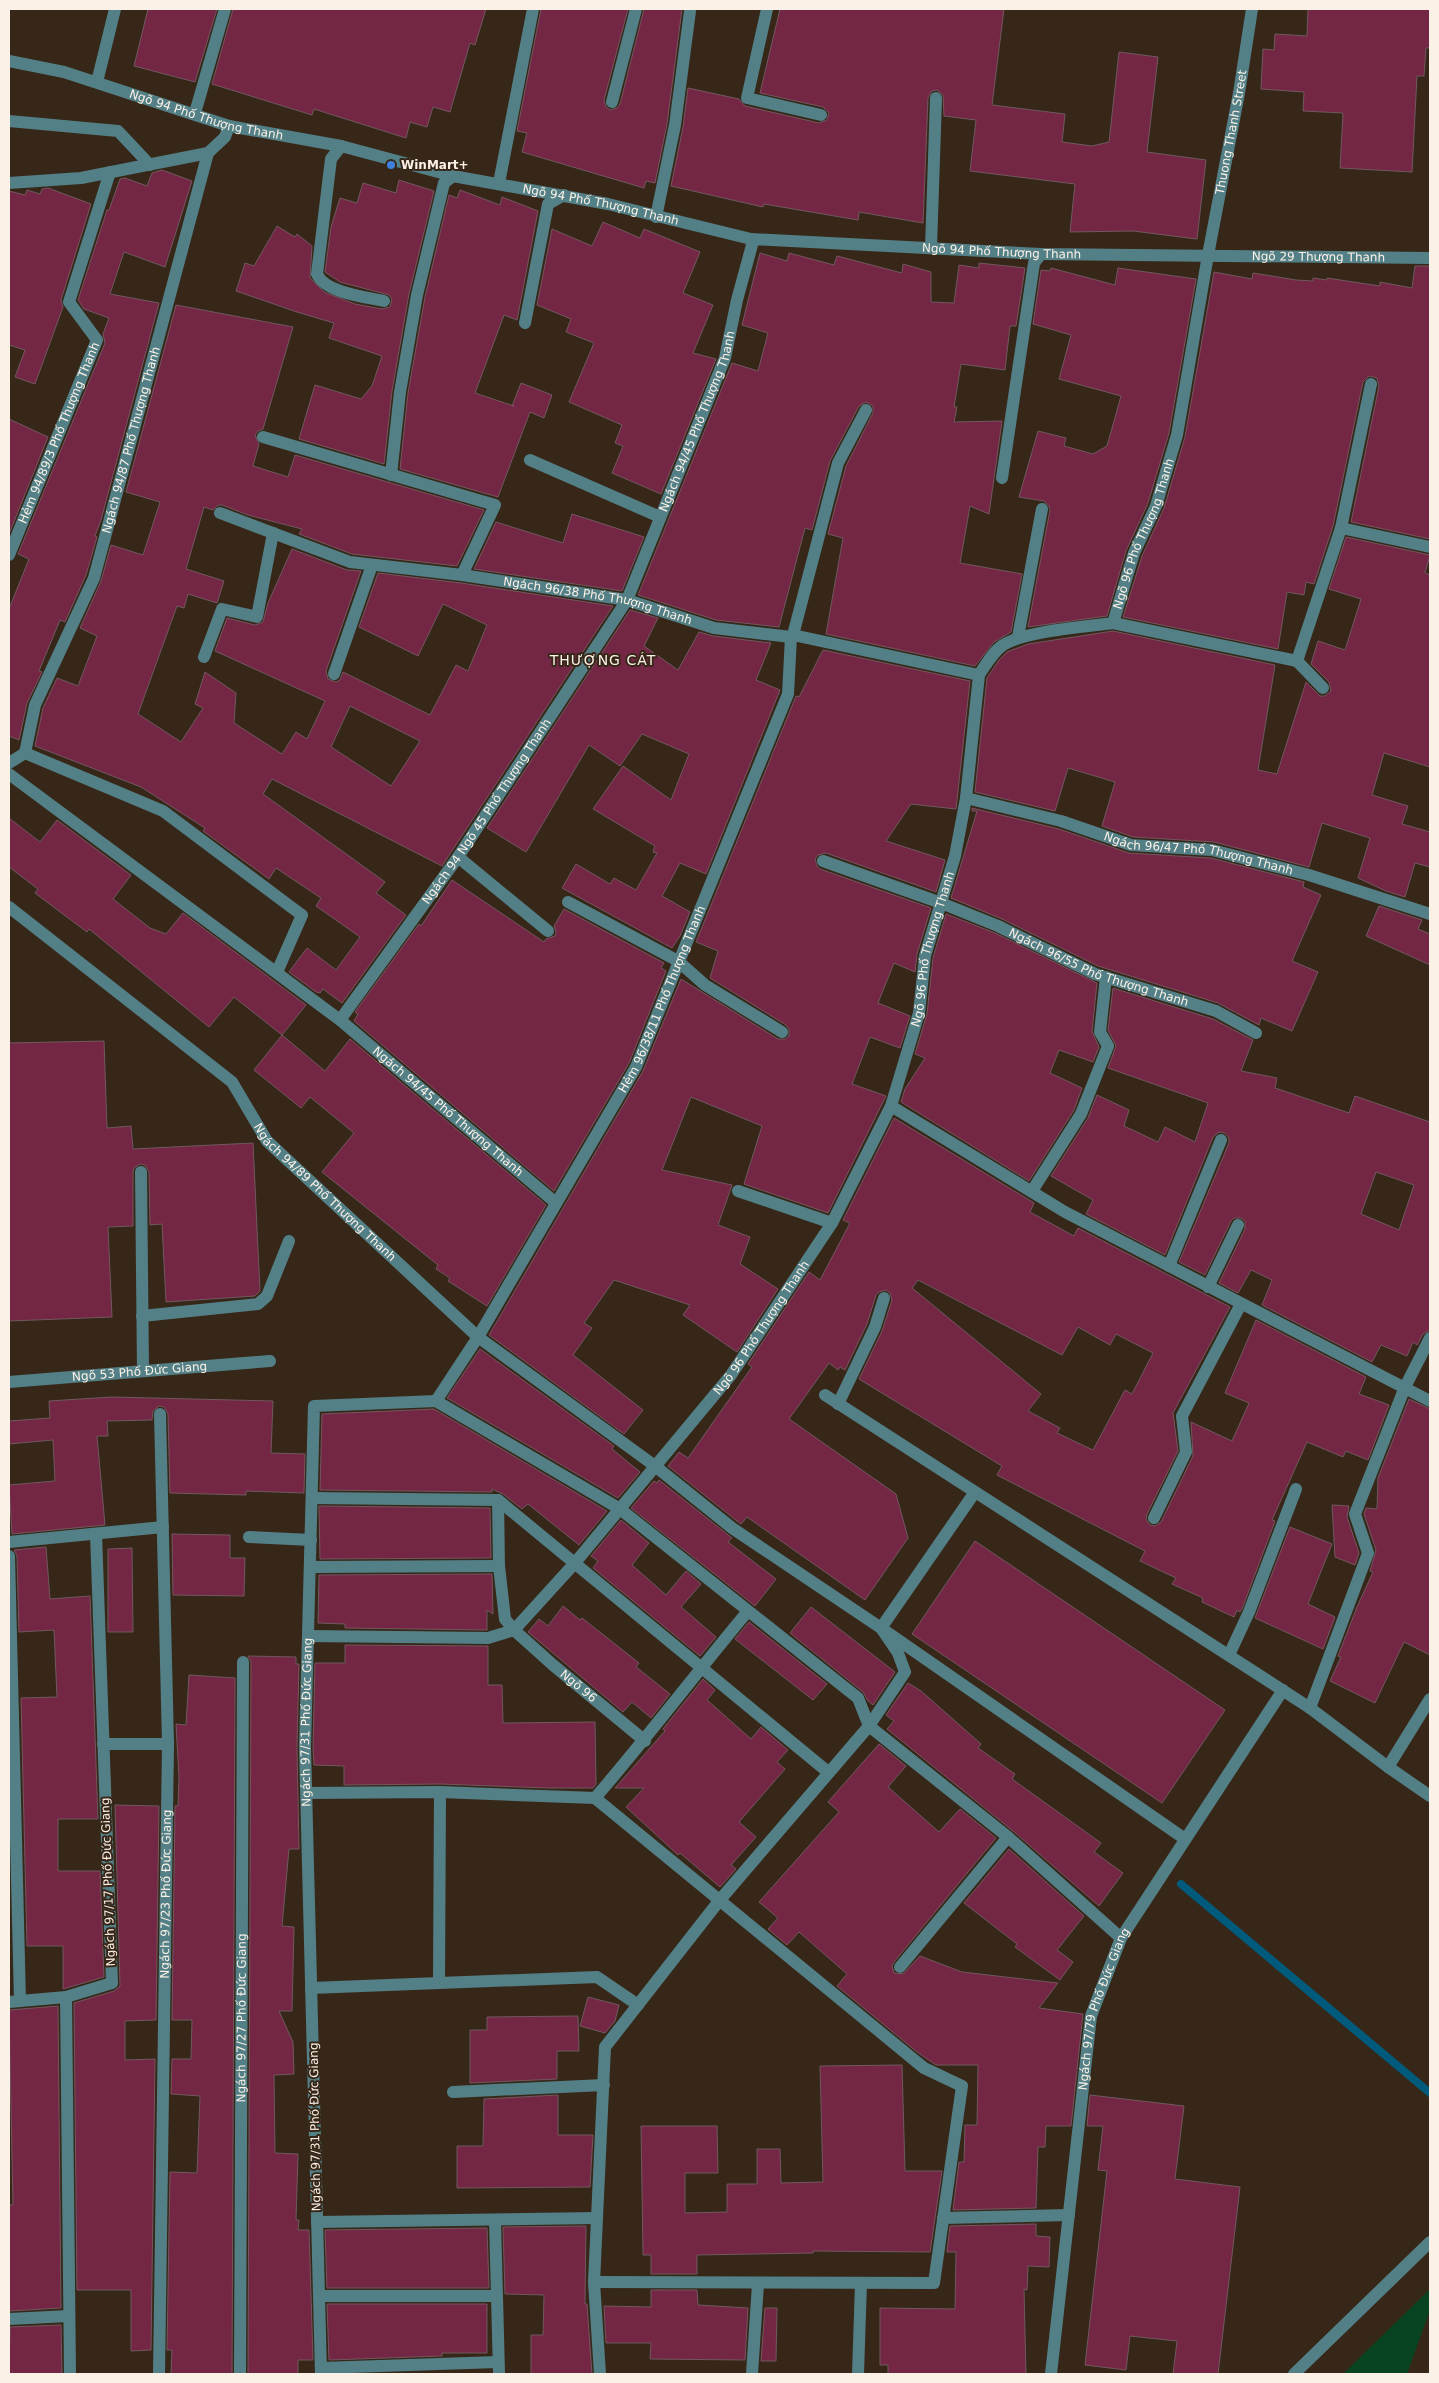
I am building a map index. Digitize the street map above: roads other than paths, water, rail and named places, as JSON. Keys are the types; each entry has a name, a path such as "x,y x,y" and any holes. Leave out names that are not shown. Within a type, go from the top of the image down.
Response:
{"street":[{"path":"97,82 115,9"},
{"path":"195,113 224,9"},
{"path":"499,183 533,9"},
{"path":"612,102 636,9"},
{"path":"767,9 747,98 821,115"},
{"name":"Thuong Thanh Street","path":"1208,256 1239,93 1252,9"},
{"path":"656,217 675,125 690,11"},
{"name":"Ngõ 94 Phố Thượng Thanh","path":"9,61 64,72 195,113 229,126 341,146 453,176 564,195 751,239 1041,254 1208,256"},
{"path":"931,248 936,98"},
{"path":"9,122 118,131 150,165"},
{"path":"9,183 81,178 208,153 225,137 229,126"},
{"path":"341,146 331,159 317,274 326,284 341,291 384,302"},
{"name":"Ngách 94/87 Phố Thượng Thanh","path":"25,753 35,705 94,578 208,153"},
{"name":"Hẻm 94/89/3 Phố Thượng Thanh","path":"9,555 98,340 69,302 110,172"},
{"path":"391,475 400,392 417,295 444,183 453,176"},
{"path":"525,323 548,204 564,195"},
{"name":"Ngách 94/45 Phố Thượng Thanh","path":"627,600 725,358 737,300 752,245 751,239"},
{"path":"1002,478 1034,263 1041,254"},
{"name":"Ngõ 29 Thượng Thanh","path":"1208,256 1430,258"},
{"name":"Ngõ 96 Phố Thượng Thanh","path":"514,1630 574,1564 731,1375 832,1223 891,1106 918,1014 924,956 955,856 966,798 979,675 989,659 1001,646 1018,637 1113,623 1134,552 1156,506 1177,435 1208,256"},
{"path":"1297,661 1341,528 1371,384"},
{"name":"Hẻm 96/38/11 Phố Thượng Thanh","path":"436,1401 478,1337 636,1067 788,694 792,636 838,463 866,410"},
{"path":"263,437 495,505 462,575"},
{"path":"530,460 660,517"},
{"path":"1018,637 1042,509"},
{"name":"Ngách 96/38 Phố Thượng Thanh","path":"220,513 350,562 462,575 627,600 714,628 792,636 979,675"},
{"path":"1341,528 1430,547"},
{"path":"204,657 222,609 257,617 272,533"},
{"path":"334,674 372,565"},
{"name":"Ngách 94 Ngõ 45 Phố Thượng Thanh","path":"340,1020 458,857 627,600"},
{"path":"1113,623 1297,661 1323,688"},
{"path":"9,763 25,753 162,811 302,916 277,972"},
{"name":"Ngách 94/45 Phố Thượng Thanh","path":"9,774 340,1020 556,1202"},
{"name":"Ngách 96/47 Phố Thượng Thanh","path":"966,798 1062,821 1131,845 1212,850 1309,875 1430,914"},
{"path":"458,857 548,931"},
{"name":"Ngách 96/55 Phố Thượng Thanh","path":"823,861 941,902 998,926 1106,977 1216,1011 1256,1033"},
{"path":"568,902 678,961 705,984 782,1032"},
{"name":"Ngách 94/89 Phố Thượng Thanh","path":"9,907 232,1082 267,1141 478,1337 655,1466 732,1528 881,1628 1185,1839"},
{"path":"1032,1192 1081,1114 1108,1046 1100,1032 1106,977"},
{"path":"891,1106 1032,1192 1208,1287 1430,1401"},
{"path":"1169,1266 1221,1140"},
{"path":"141,1172 143,1370"},
{"path":"738,1190 832,1223"},
{"path":"1208,1287 1238,1225"},
{"path":"142,1316 258,1304 267,1296 289,1241"},
{"path":"838,1404 875,1327 884,1298"},
{"path":"1154,1518 1186,1452 1182,1416 1241,1304"},
{"path":"1310,1708 1368,1554 1355,1514 1405,1387 1430,1338"},
{"name":"Ngõ 53 Phố Đức Giang","path":"9,1382 270,1360"},
{"path":"825,1395 1283,1690 1430,1796"},
{"path":"436,1401 620,1509 858,1698 869,1726 1008,1837 1121,1938"},
{"name":"Ngách 97/31 Phố Đức Giang","path":"321,2371 305,1747 314,1406 436,1401"},
{"name":"Ngách 97/23 Phố Đức Giang","path":"160,1414 168,1744 160,2374"},
{"path":"1229,1655 1250,1612 1296,1489"},
{"path":"600,2374 594,2282 605,2047 719,1901 869,1726 905,1672 898,1653 881,1628 975,1492"},
{"path":"312,1498 498,1500 828,1772"},
{"path":"308,1636 488,1638 514,1630 504,1619 499,1566 498,1500"},
{"path":"9,1542 163,1527"},
{"name":"Ngách 97/17 Phố Đức Giang","path":"66,1996 112,1983 96,1534"},
{"path":"249,1537 311,1540"},
{"path":"9,1556 14,2002 66,1996 70,2374"},
{"path":"311,1567 499,1566"},
{"path":"595,1798 645,1742 701,1668 748,1611"},
{"name":"Ngõ 96","path":"514,1630 645,1742"},
{"name":"Ngách 97/27 Phố Đức Giang","path":"240,2374 243,1662"},
{"name":"Ngách 97/79 Phố Đức Giang","path":"1052,2374 1091,2016 1121,1938 1283,1690"},
{"path":"1388,1767 1430,1699"},
{"path":"103,1744 168,1744"},
{"path":"439,1982 440,1792"},
{"path":"306,1793 440,1792 595,1798 924,2068 962,2086 934,2283 758,2284 594,2282"},
{"path":"900,1966 1008,1837"},
{"path":"311,1988 597,1977 638,2005"},
{"path":"453,2092 604,2085"},
{"path":"943,2218 1069,2215"},
{"path":"317,2222 597,2218"},
{"path":"321,2371 498,2368 494,2220"},
{"path":"1294,2374 1430,2242"},
{"path":"858,2374 861,2283"},
{"path":"752,2374 758,2284"},
{"path":"319,2296 497,2296"},
{"path":"9,2319 69,2316"}],"waterway":[{"path":"1181,1884 1430,2093"}],"place":[{"name":"WinMart+","path":"391,165"}],"district":[{"name":"THƯỢNG CÁT","path":"603,660"}]}
